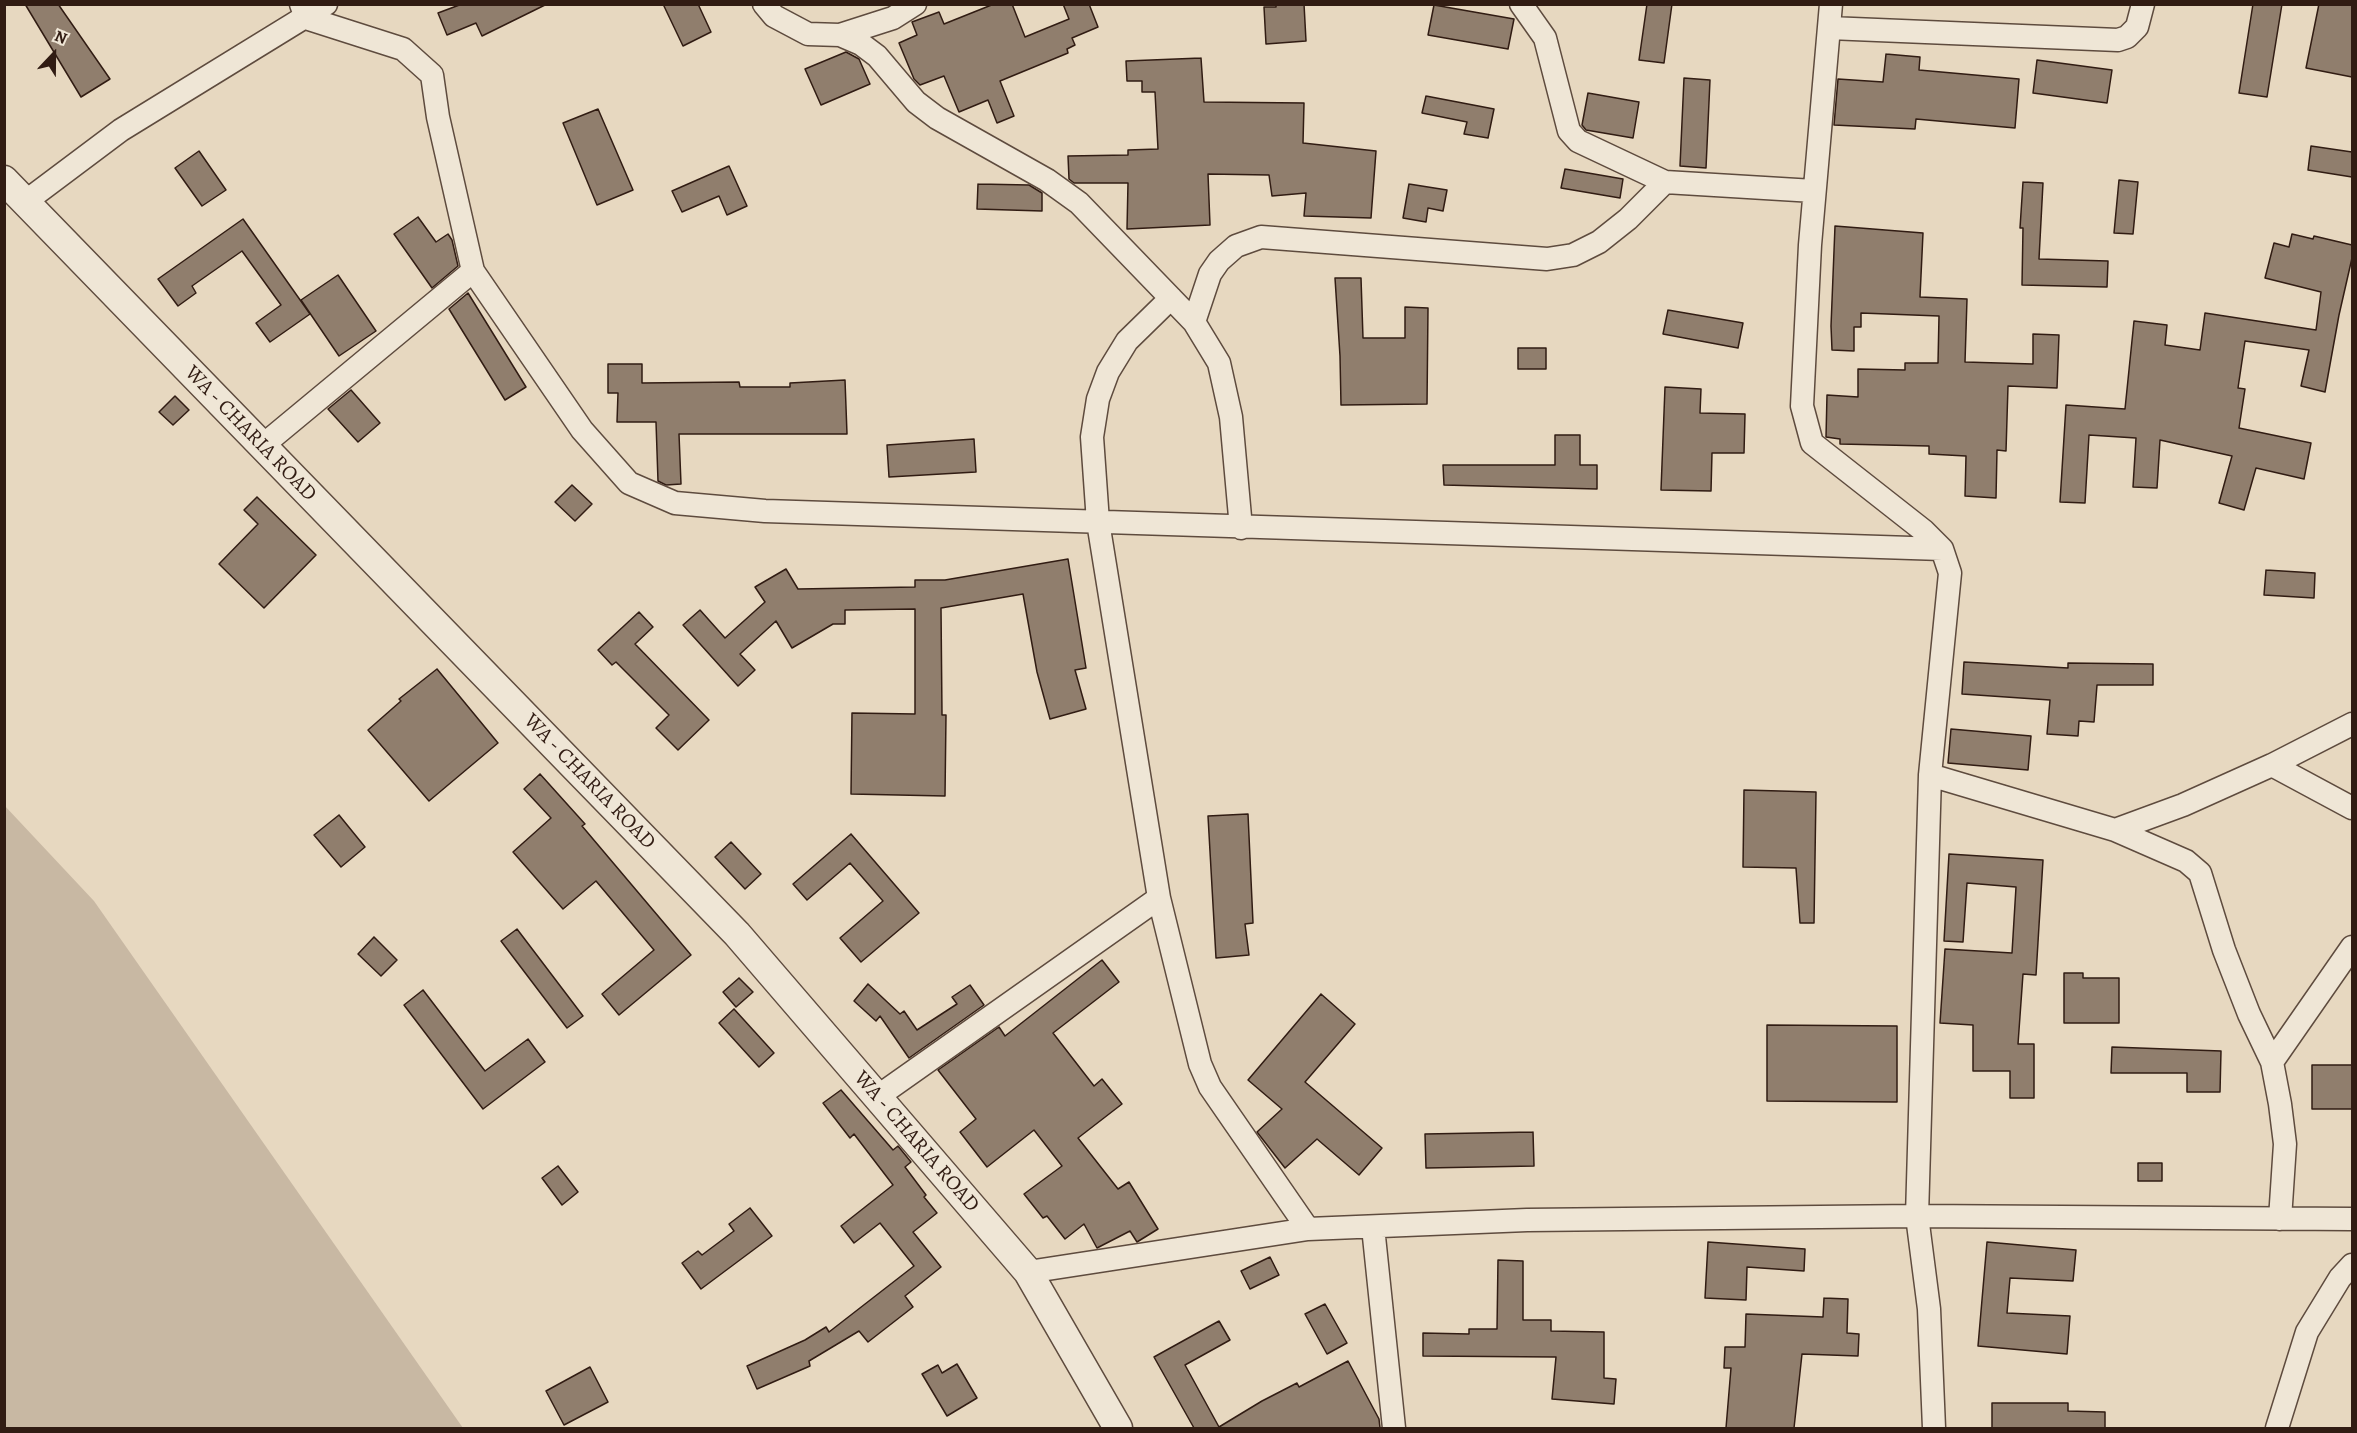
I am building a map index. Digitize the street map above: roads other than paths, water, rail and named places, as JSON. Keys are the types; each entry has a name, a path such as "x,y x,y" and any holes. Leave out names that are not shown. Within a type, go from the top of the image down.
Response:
{"street":[{"path":"25,202 121,130 303,11 326,4"},
{"path":"764,4 774,16 808,34 840,35 893,18 915,4"},
{"path":"1521,4 1545,38 1569,131 1578,141 1665,182 1814,191"},
{"path":"1832,4 1814,191 1802,406 1812,443 1924,531 1942,549 1950,573 1930,775 1917,1216 1929,1309 1934,1428"},
{"path":"1829,28 2118,40 2127,37 2137,27 2143,4"},
{"path":"303,11 403,49 432,75 438,117 473,271 582,430 629,483 675,503 765,511 1942,549"},
{"path":"840,35 861,44 877,56 916,102 937,118 1047,180 1079,203 1194,322 1219,363 1231,417 1241,528"},
{"name":"WA - CHARIA ROAD","path":"4,180 737,934 1028,1272 1118,1428"},
{"path":"1194,322 1210,274 1219,261 1236,246 1261,237 1547,259 1573,255 1599,242 1628,219 1665,182"},
{"path":"262,446 473,271"},
{"path":"1171,298 1127,341 1108,372 1098,399 1092,437 1098,522 1159,898 1200,1064 1210,1087 1308,1229"},
{"path":"2115,830 2183,805 2272,765 2352,724"},
{"path":"2272,765 2352,808"},
{"path":"1930,775 2115,830 2186,861 2200,873 2224,950 2249,1014 2272,1062 2280,1104 2284,1144 2280,1219"},
{"path":"877,1096 1159,898"},
{"path":"2272,1062 2352,947"},
{"path":"1028,1272 1308,1229 1527,1220 1917,1216 2352,1219"},
{"path":"1373,1227 1394,1428"},
{"path":"2277,1428 2307,1332 2340,1278 2352,1265"}]}
